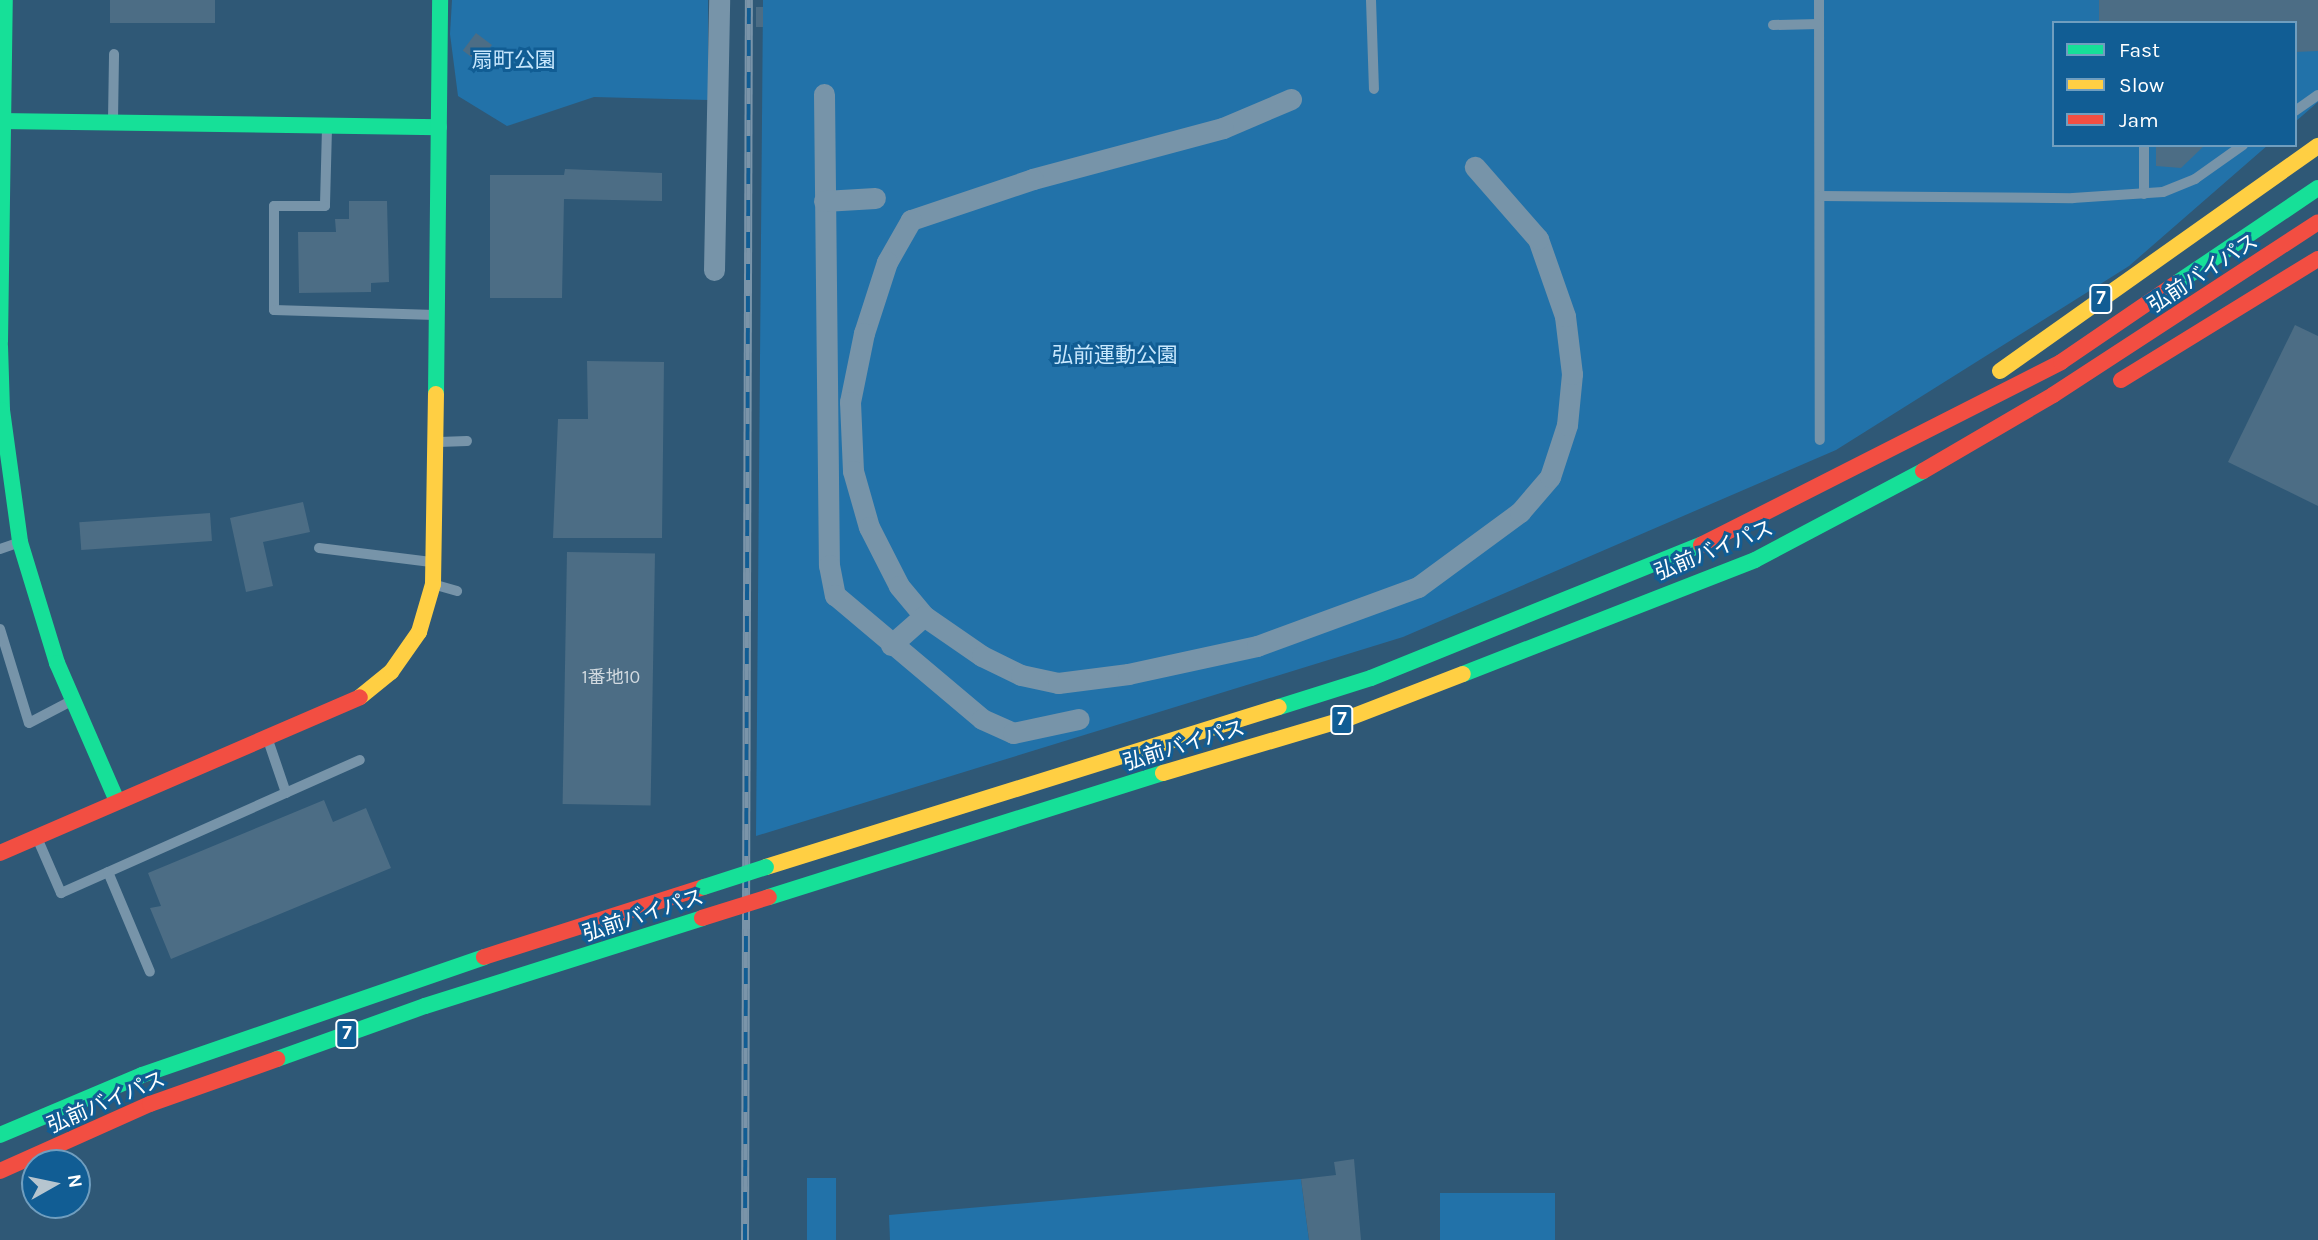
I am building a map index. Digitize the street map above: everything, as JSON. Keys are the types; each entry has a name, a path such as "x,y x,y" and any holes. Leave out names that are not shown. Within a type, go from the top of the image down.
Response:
{"main road":[{"path":"5,0 0,344 2,410 20,542 39,610 73,700 117,801"},
{"path":"0,853 359,697 391,672 419,632 433,584 434,562 440,0"},
{"path":"2,121 439,127"},
{"name":"7","path":"1884,453 2318,146"},
{"name":"弘前バイパス","path":"0,1135 142,1075 404,983 1371,678 1684,554 2061,362 2318,188"},
{"name":"弘前バイパス","path":"0,1171 150,1104 425,1006 1061,803 1349,718 1755,560 1895,487 2053,395 2318,222"},
{"path":"2102,390 2318,259"},
{"name":"7","path":"1895,487 2053,415"}],"street":[{"path":"714,270 719,0"},
{"path":"824,94 829,565 835,596 982,719 1013,733 1079,719"},
{"path":"1291,99 1223,128 1033,179 911,220 887,262 850,402 853,471 869,527 899,586 924,616 982,656 1021,675 1058,683 1128,674 1257,646 1418,587 1473,551 1520,512 1549,477 1567,425 1572,374 1564,316 1538,239 1475,166"},
{"path":"824,201 876,198"},
{"path":"891,645 924,616"}],"lane":[{"path":"1371,0 1374,89"},
{"path":"1819,0 1820,440"},
{"path":"1773,24 1819,23"},
{"path":"113,122 114,54"},
{"path":"2297,110 2318,95"},
{"path":"327,125 325,206 274,206 274,310 437,315"},
{"path":"2144,147 2144,194"},
{"path":"1820,196 2045,199 2144,194 2196,179 2240,147"},
{"path":"436,443 467,441"},
{"path":"0,549 20,542"},
{"path":"319,548 434,562"},
{"path":"433,584 457,591"},
{"path":"0,629 29,723 73,700"},
{"path":"267,737 286,793"},
{"path":"36,837 61,893 360,760"},
{"path":"108,872 150,972"}],"green space":[{"name":"扇町公園","path":"452,0 708,0 708,100 594,97 507,126 458,96 450,34"},
{"name":"弘前運動公園","path":"763,0 2318,0 2318,102 2297,120 2297,21 2052,21 2052,147 2266,147 2129,266 1836,450 1403,637 756,836"},
{"path":"807,1178 836,1178 836,1240 807,1240"},
{"path":"1301,1179 1309,1240 890,1240 889,1215"},
{"path":"1440,1193 1555,1193 1555,1240 1440,1240"}],"building":[{"path":"110,0 215,0 215,23 110,23"},
{"path":"2099,0 2318,0 2318,51 2297,52 2297,21 2099,21"},
{"path":"756,7 763,7 763,27 756,27"},
{"path":"476,33 492,45 479,63 463,51"},
{"path":"2156,147 2203,147 2181,168 2156,166"},
{"path":"565,169 662,173 662,201 564,199 562,298 490,298 490,175 564,175"},
{"path":"349,201 387,201 389,282 371,283 371,292 299,293 298,232 336,232 335,219 349,219"},
{"path":"2295,325 2318,336 2318,506 2228,462"},
{"path":"587,361 664,362 662,538 553,538 558,419 588,419"},
{"path":"303,502 310,532 263,542 273,586 246,592 230,518"},
{"path":"210,513 212,541 81,550 79,522"},
{"path":"567,552 655,554 651,805 563,804"},
{"path":"324,800 333,822 366,808 391,868 171,959 150,908 161,906 148,873"},
{"path":"1354,1159 1361,1240 1309,1240 1301,1179 1336,1175 1334,1162"}],"railway":[{"path":"745,1240 749,0"}],"traffic: fast":[{"path":"0,342 5,0"},
{"path":"436,394 440,0"},
{"path":"0,121 439,127"},
{"path":"2177,283 2318,188"},
{"path":"0,346 2,410 20,542 57,663 117,801"},
{"path":"1463,674 1755,560 1923,471"},
{"path":"1279,707 1371,678 1701,545"},
{"path":"769,897 1163,773"},
{"path":"704,887 766,867"},
{"path":"277,1059 425,1006 702,918"},
{"path":"0,1135 142,1075 484,957"}],"traffic: slow":[{"path":"2000,371 2318,146"},
{"path":"360,697 391,672 419,632 433,584 436,394"},
{"path":"1163,773 1349,718 1463,674"},
{"path":"766,867 1279,707"}],"traffic: jam":[{"path":"1923,471 2053,395 2318,222"},
{"path":"2121,380 2318,259"},
{"path":"1701,545 2061,362 2177,283"},
{"path":"0,853 360,697"},
{"path":"484,957 704,887"},
{"path":"702,918 769,897"},
{"path":"0,1171 150,1104 277,1059"}]}
